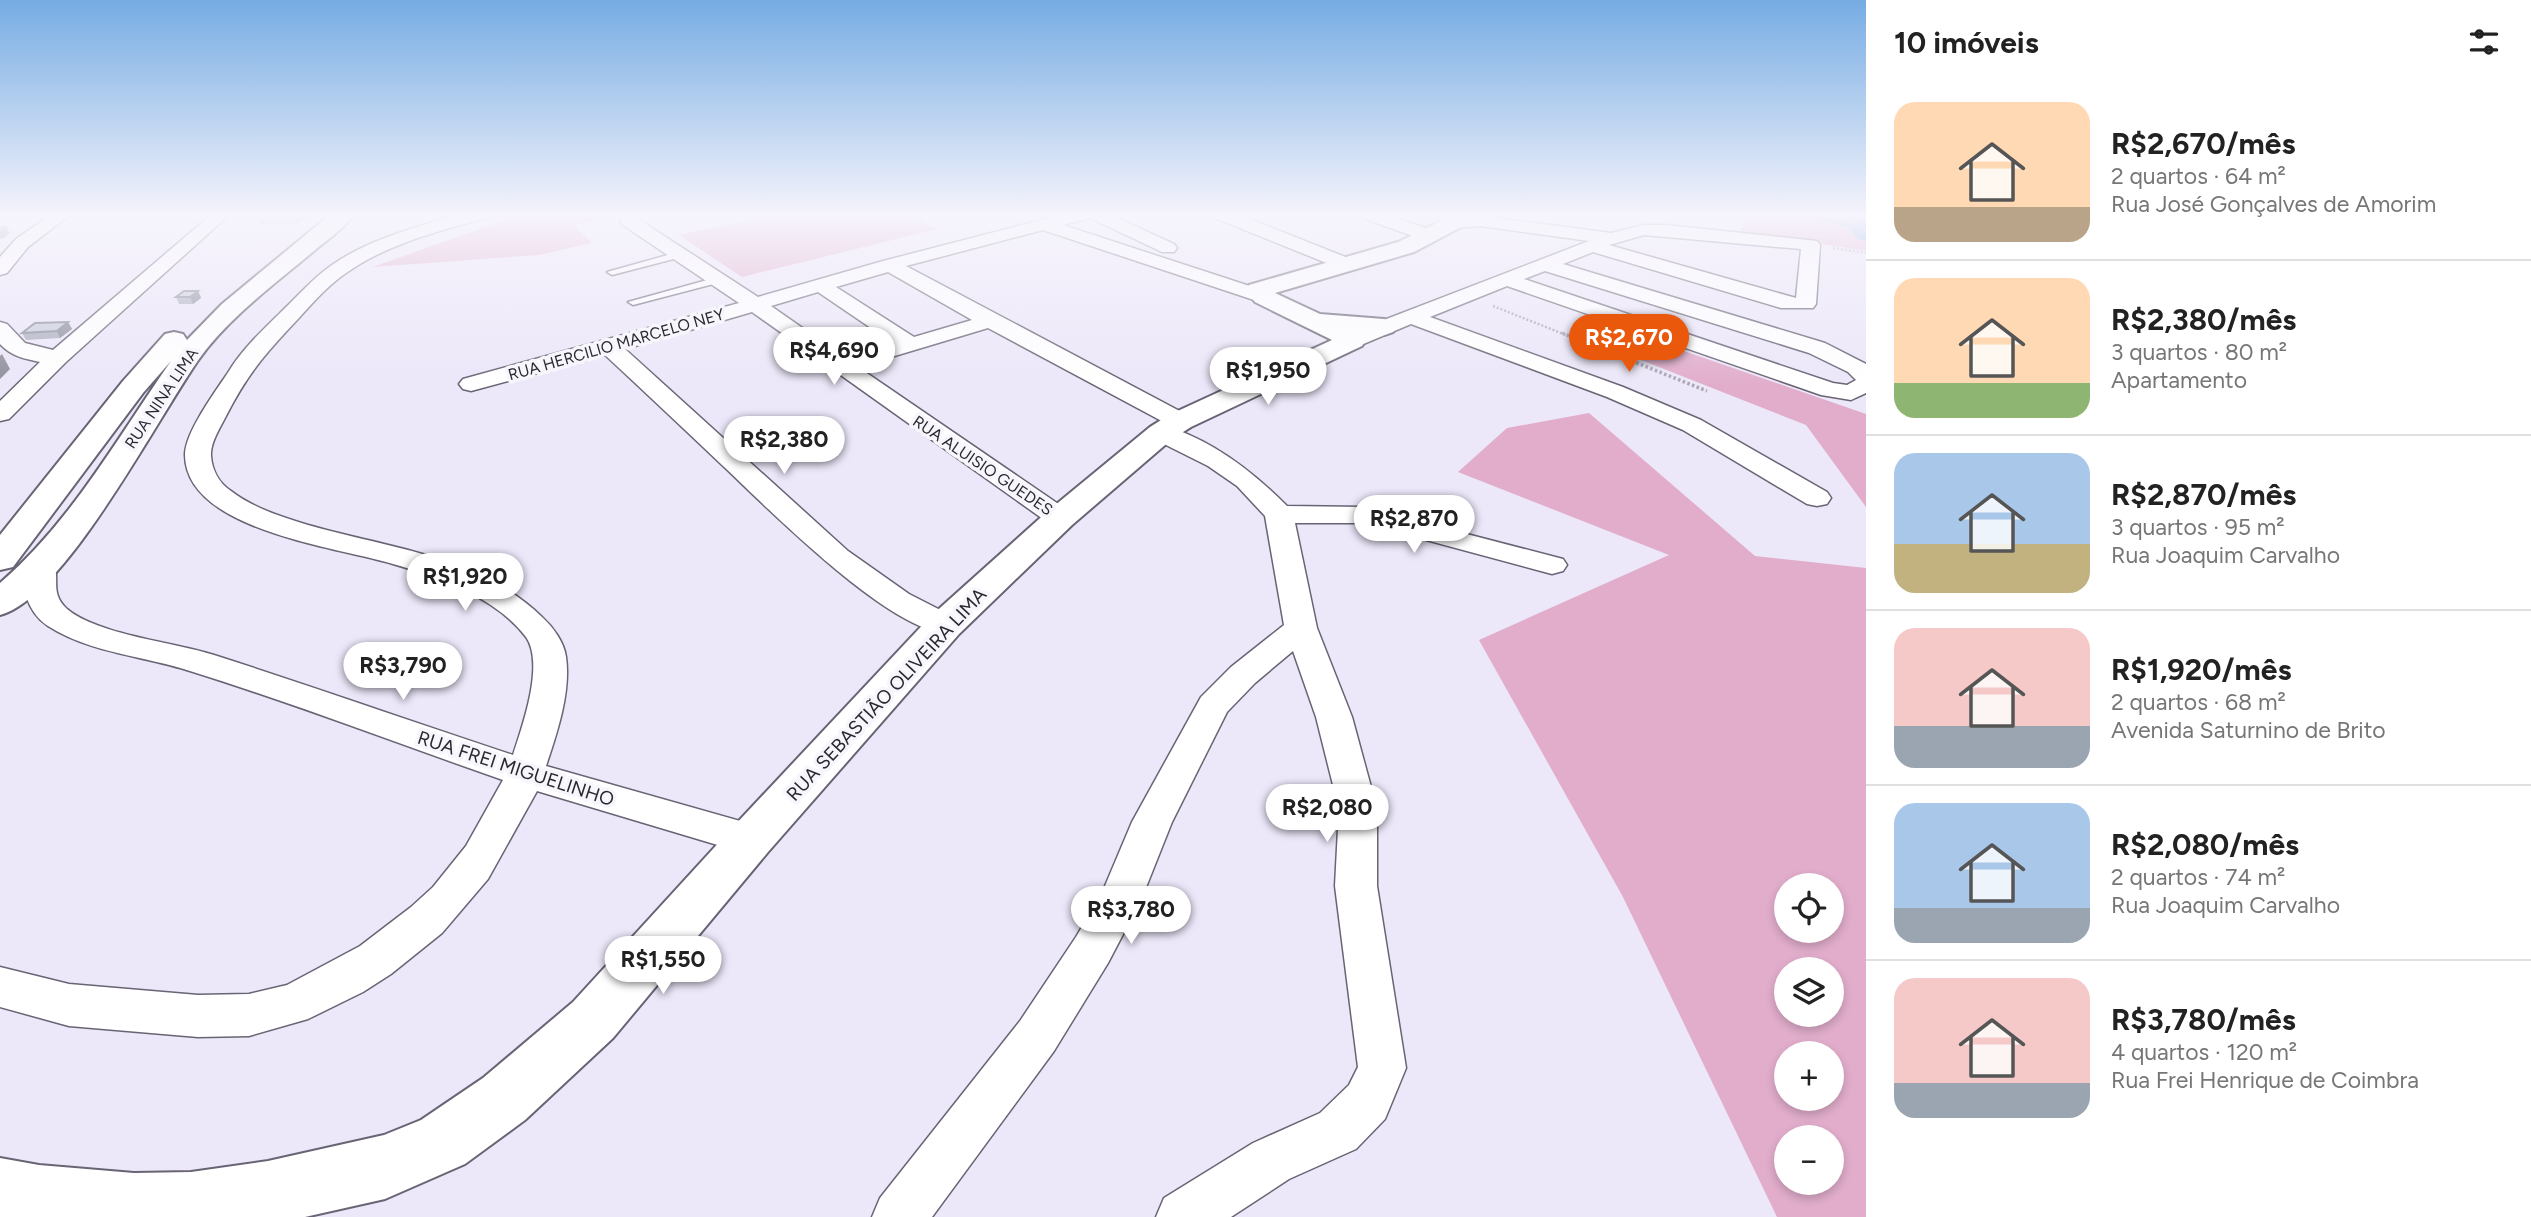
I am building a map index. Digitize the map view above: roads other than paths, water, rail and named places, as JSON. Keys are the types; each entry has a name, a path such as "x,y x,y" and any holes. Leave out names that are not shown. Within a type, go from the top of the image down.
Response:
{"street":[{"path":"0,414 58,357 157,271"},
{"name":"RUA NINA LIMA","path":"0,559 158,357 212,303 252,271"},
{"name":"RUA NINA LIMA","path":"0,603 41,567 75,526 190,352 231,309 276,271"},
{"path":"0,987 68,1005 202,1016 265,1012 321,991 383,955 429,917 465,878 526,774 548,681 550,651 539,630 528,617 459,579 405,557 274,523 229,505 208,488 201,473 198,454 208,429 249,357 326,279 338,271"},
{"name":"RUA ALUISIO GUEDES","path":"705,271 996,476 1060,518"},
{"name":"RUA HERCILIO MARCELO NEY","path":"471,384 870,271"},
{"path":"900,271 1170,427 1246,480 1279,514 1301,628 1334,717 1359,809 1356,886 1382,1068 1367,1102 1338,1131 1271,1160 1183,1217"},
{"path":"1188,271 1261,294 1327,271"},
{"path":"1213,271 1353,340"},
{"name":"RUA SEBASTIÃO OLIVEIRA LIMA","path":"0,1190 131,1212 191,1205 334,1180 385,1167 443,1142 504,1099 593,1020 751,839 945,625 1060,518 1170,427 1353,340 1530,271"},
{"path":"1565,271 1817,348 1856,367 1866,377"},
{"path":"1678,271 1693,275 1695,271"},
{"name":"RUA SEBASTIÃO OLIVEIRA LIMA","path":"1693,275 1788,304 1802,305 1807,300 1809,271"},
{"path":"1507,279 1829,390 1851,393 1866,383"},
{"path":"820,285 910,344"},
{"path":"1411,317 1615,392 1692,425 1817,498"},
{"path":"1310,320 1384,327"},
{"path":"1310,320 1325,353"},
{"path":"841,365 990,321"},
{"path":"0,328 9,343 19,351 58,357"},
{"path":"609,347 838,557 898,601 945,625"},
{"path":"1279,514 1363,515 1552,565"},
{"name":"RUA FREI MIGUELINHO","path":"41,567 39,588 46,606 58,618 94,635 200,662 526,774 751,839"},
{"path":"899,1217 1037,1036 1092,950 1120,900 1152,822 1213,705 1243,675 1301,628"}],"lane":[{"path":"612,272 617,271"},
{"path":"633,302 718,280"}]}
